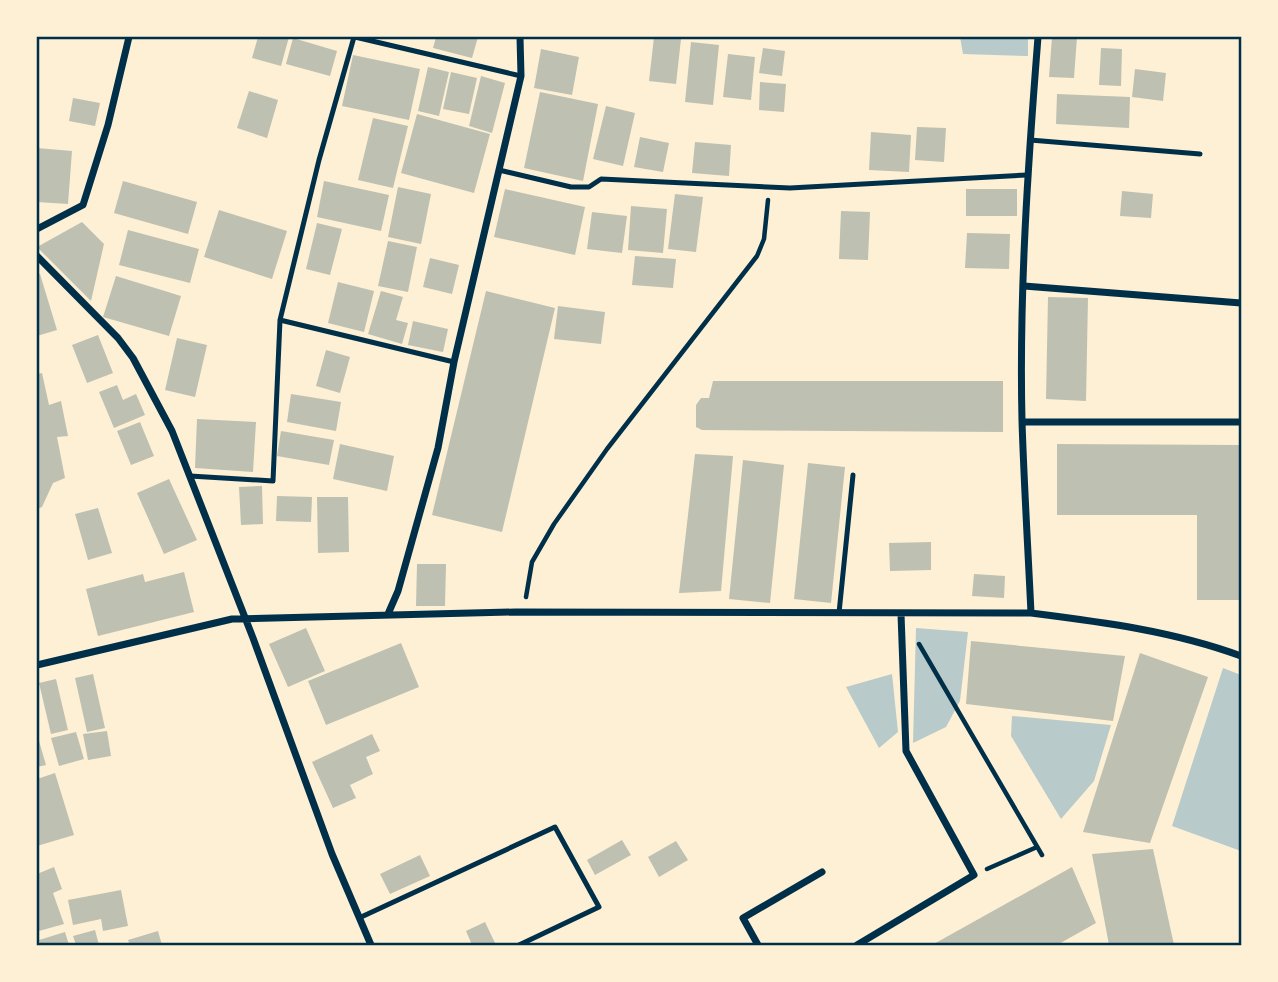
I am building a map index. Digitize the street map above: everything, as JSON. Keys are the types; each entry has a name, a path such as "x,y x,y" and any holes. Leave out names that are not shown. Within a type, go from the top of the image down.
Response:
{"street":[{"path":"37,229 83,205 108,125 129,37"},
{"path":"388,614 398,591 438,448 454,362 521,76 520,37"},
{"path":"1031,613 1022,422 1027,175 1038,37"},
{"path":"37,256 118,338 133,358 172,431 371,945"},
{"path":"1024,286 1241,303"},
{"path":"1022,422 1241,422"},
{"path":"37,665 232,619 525,612 1031,613 1160,632 1241,656"},
{"path":"857,945 974,875 906,751 901,614"},
{"path":"758,945 743,918 822,872"}],"lane":[{"path":"190,476 273,481 280,320 318,160 354,37 521,76"},
{"path":"1030,139 1200,153"},
{"path":"499,170 571,187 589,187 601,179 620,178 790,188 1027,175"},
{"path":"280,320 454,362"},
{"path":"839,613 853,475"},
{"path":"359,918 555,827 599,907 519,945"}],"path":[{"path":"525,612 532,562 554,524 607,449 757,256 764,239 768,187"},
{"path":"901,614 1042,855"},
{"path":"974,875 1037,847"}],"shaded area":[{"path":"960,37 1028,37 1028,56 963,54"},
{"path":"916,628 968,632 960,701 946,727 913,743"},
{"path":"1223,668 1241,675 1241,851 1172,826"},
{"path":"892,674 898,732 879,748 846,687"},
{"path":"1012,716 1111,725 1094,781 1061,819 1011,736"}],"building":[{"path":"258,37 289,37 281,66 252,58"},
{"path":"436,37 478,37 472,58 433,48"},
{"path":"654,37 681,39 676,84 649,81"},
{"path":"1052,37 1077,37 1074,78 1049,77"},
{"path":"293,38 337,51 330,76 286,64"},
{"path":"691,42 719,45 713,105 685,102"},
{"path":"763,48 785,51 782,76 759,73"},
{"path":"1101,48 1122,49 1121,86 1099,85"},
{"path":"541,49 579,57 572,95 534,88"},
{"path":"728,54 755,57 751,100 723,97"},
{"path":"353,55 420,69 409,120 342,106"},
{"path":"428,67 449,72 439,116 418,111"},
{"path":"1135,69 1166,73 1163,101 1132,97"},
{"path":"451,72 477,78 469,114 443,109"},
{"path":"481,76 505,83 492,133 469,126"},
{"path":"760,82 786,84 784,112 759,110"},
{"path":"249,91 278,100 267,138 237,128"},
{"path":"540,92 598,104 583,181 524,168"},
{"path":"1057,94 1130,97 1129,128 1056,124"},
{"path":"73,98 100,103 95,126 69,121"},
{"path":"606,106 635,113 623,166 593,159"},
{"path":"417,114 490,134 474,193 401,173"},
{"path":"373,118 408,126 393,188 358,180"},
{"path":"917,127 946,128 944,162 915,160"},
{"path":"871,132 911,135 909,172 869,170"},
{"path":"640,137 669,143 663,172 634,167"},
{"path":"695,142 731,145 729,176 692,173"},
{"path":"37,148 72,151 68,204 37,202"},
{"path":"123,181 197,202 188,234 114,213"},
{"path":"324,181 389,195 381,231 317,217"},
{"path":"398,187 431,194 421,244 388,237"},
{"path":"505,189 585,207 575,255 494,237"},
{"path":"966,189 1017,189 1017,216 966,216"},
{"path":"1122,191 1153,194 1151,218 1120,216"},
{"path":"675,194 703,197 696,252 668,249"},
{"path":"631,206 667,209 663,253 628,250"},
{"path":"219,210 287,231 272,279 204,257"},
{"path":"841,211 870,212 868,260 839,259"},
{"path":"592,212 627,216 622,253 587,249"},
{"path":"82,222 104,244 91,301 37,247"},
{"path":"317,223 342,229 330,275 306,269"},
{"path":"128,230 199,249 190,283 119,265"},
{"path":"967,233 1010,234 1009,269 965,268"},
{"path":"388,241 417,247 408,292 378,286"},
{"path":"635,256 676,259 673,288 632,285"},
{"path":"430,258 459,265 452,294 423,287"},
{"path":"40,274 57,330 37,336 37,275"},
{"path":"116,276 181,296 169,336 103,317"},
{"path":"338,282 374,291 364,332 328,323"},
{"path":"381,291 403,297 396,320 408,323 402,344 368,334"},
{"path":"486,291 555,308 502,532 432,515"},
{"path":"1048,297 1088,298 1086,401 1046,399"},
{"path":"558,306 605,312 601,344 554,339"},
{"path":"413,321 448,329 443,352 408,345"},
{"path":"98,335 113,373 87,383 72,345"},
{"path":"177,338 207,345 195,397 165,390"},
{"path":"326,350 350,357 340,393 316,386"},
{"path":"42,373 49,405 61,401 68,436 57,437 65,478 53,483 42,507 37,509 37,374"},
{"path":"713,381 1003,381 1003,432 702,430 696,427 696,405 701,398 709,398"},
{"path":"117,385 123,400 136,394 145,415 114,428 99,392"},
{"path":"291,394 341,402 336,431 287,422"},
{"path":"197,419 256,422 253,472 195,468"},
{"path":"140,422 154,456 131,465 117,431"},
{"path":"281,431 334,440 329,465 277,456"},
{"path":"340,444 394,456 387,491 333,479"},
{"path":"1057,444 1241,445 1241,600 1197,600 1197,515 1057,515"},
{"path":"695,454 733,456 721,591 679,593"},
{"path":"743,460 784,465 770,603 729,599"},
{"path":"808,463 845,467 831,603 794,599"},
{"path":"169,479 197,540 164,554 137,493"},
{"path":"262,486 263,524 241,525 239,487"},
{"path":"277,496 312,497 311,522 276,521"},
{"path":"317,497 348,497 349,552 318,553"},
{"path":"98,508 112,553 88,560 75,514"},
{"path":"931,542 931,570 890,571 889,543"},
{"path":"417,564 446,564 445,606 416,606"},
{"path":"184,572 194,612 98,636 86,589 143,574 145,582"},
{"path":"974,574 1005,576 1004,598 972,596"},
{"path":"306,628 325,671 288,687 269,644"},
{"path":"971,641 1125,656 1113,721 966,704"},
{"path":"401,643 419,687 326,725 308,681"},
{"path":"1140,653 1208,677 1150,843 1083,832"},
{"path":"93,674 105,728 87,732 75,678"},
{"path":"56,679 68,730 51,734 39,683"},
{"path":"107,731 111,756 88,760 83,734"},
{"path":"76,732 84,759 59,766 51,738"},
{"path":"37,734 46,765 37,767"},
{"path":"372,734 380,751 366,757 373,774 350,785 356,798 333,808 312,762"},
{"path":"55,773 74,835 37,846 37,779"},
{"path":"622,840 631,855 595,875 587,860"},
{"path":"676,841 688,860 659,877 648,857"},
{"path":"1153,849 1174,945 1109,945 1092,854"},
{"path":"420,855 430,876 390,894 380,874"},
{"path":"54,867 62,889 53,893 64,924 39,931 37,874"},
{"path":"1072,867 1096,923 1057,945 932,945"},
{"path":"121,890 128,926 103,931 101,919 73,925 68,900"},
{"path":"485,922 496,945 472,945 466,931"},
{"path":"95,930 99,945 76,945 73,936"},
{"path":"158,931 162,945 130,945 128,940"},
{"path":"65,932 69,945 41,945 39,940"}]}
